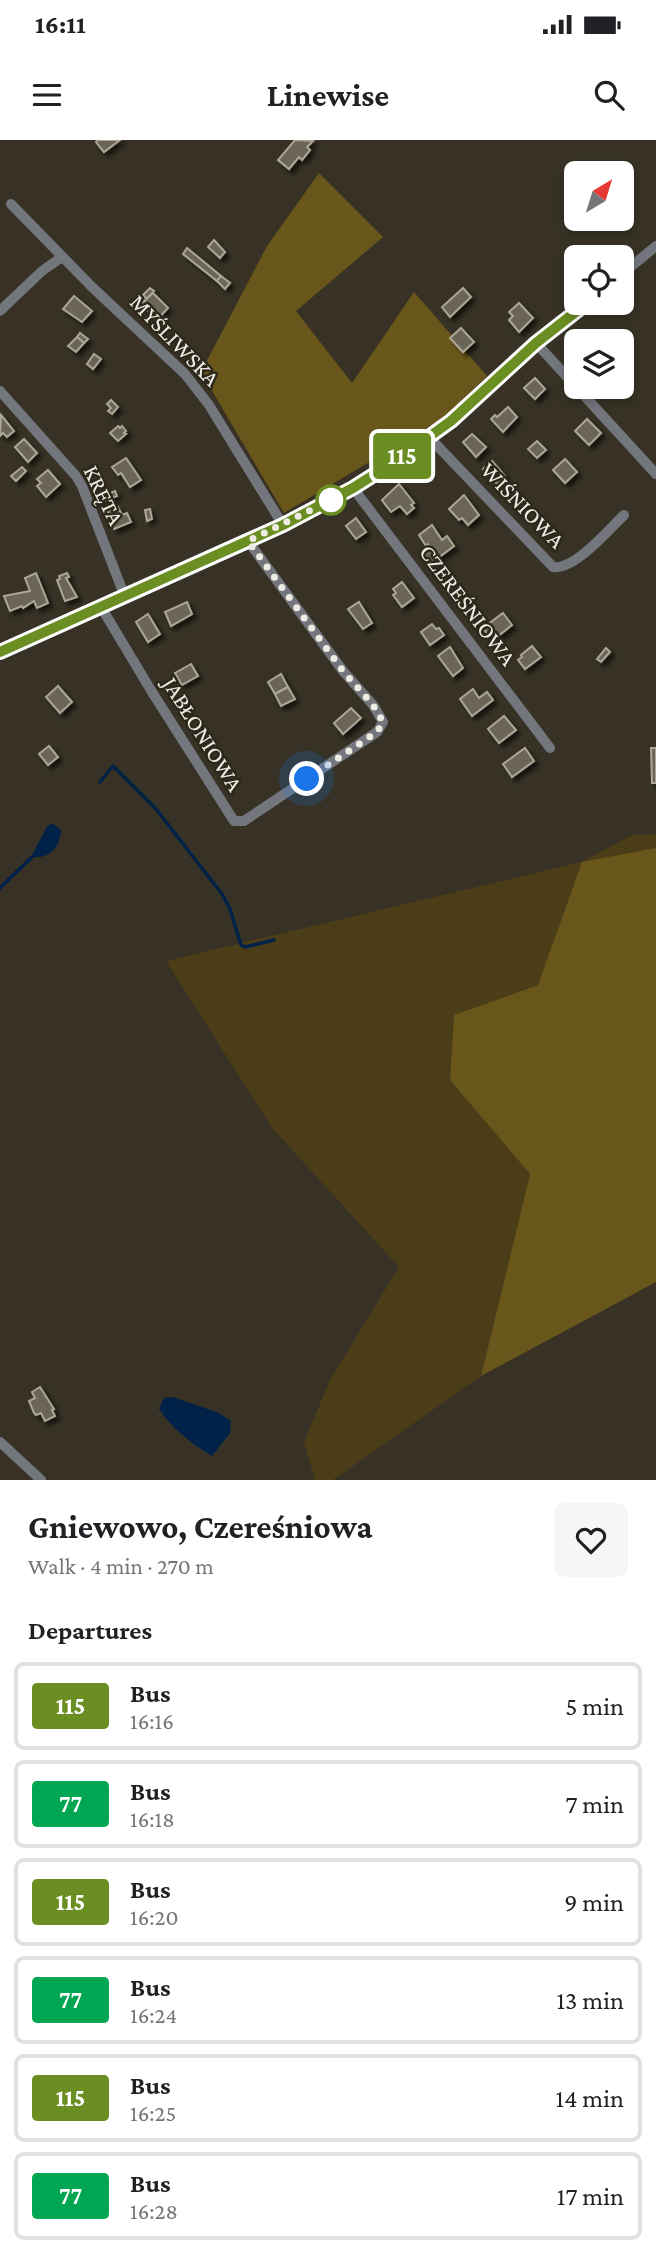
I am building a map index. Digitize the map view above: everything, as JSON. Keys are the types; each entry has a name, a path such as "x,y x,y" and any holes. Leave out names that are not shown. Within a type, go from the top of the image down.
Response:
{"street":[{"name":"MYŚLIWSKA","path":"11,204 62,257 185,374 209,405 283,525"},
{"path":"634,264 656,246"},
{"path":"0,311 62,257"},
{"path":"0,652 283,525 353,488 451,421 536,343 572,315"},
{"path":"536,343 656,474"},
{"name":"KRĘTA","path":"0,391 76,476 125,597"},
{"name":"WIŚNIOWA","path":"429,437 553,567 566,567 576,560 624,515"},
{"name":"CZEREŚNIOWA","path":"353,488 550,748"},
{"name":"JABŁONIOWA","path":"102,607 234,821 244,821 377,732 383,722 373,705 343,671 248,541"},
{"path":"0,1442 41,1480"}],"shaded area":[{"path":"319,173 383,237 296,311 352,383 414,292 487,376 443,418 284,513 201,372 267,246"},
{"path":"656,834 656,1078 537,985 454,1015 450,1080 530,1174 481,1376 333,1480 315,1480 304,1442 330,1380 399,1267 272,1128 166,961 581,862 632,835"},
{"path":"656,848 656,1282 481,1376 530,1174 450,1080 454,1015 538,985 582,862"}],"water":[{"path":"53,824 61,830 57,845 50,853 35,857 33,853 48,825"},
{"path":"173,1397 219,1413 231,1421 230,1433 212,1456 183,1436 159,1409 164,1398"}],"building":[{"path":"120,140 104,152 96,142"},
{"path":"295,140 313,141 307,147 310,150 302,160 299,157 289,169 278,160"},
{"path":"214,240 225,252 220,258 208,247"},
{"path":"187,248 221,276 217,281 183,254"},
{"path":"221,276 230,283 225,289 217,281"},
{"path":"150,288 154,291 147,299 143,295"},
{"path":"463,288 471,297 450,317 442,307"},
{"path":"153,293 168,308 158,319 140,305"},
{"path":"74,296 92,311 82,322 63,309"},
{"path":"519,303 533,318 519,332 509,320 513,316 509,312"},
{"path":"461,328 474,342 463,352 450,338"},
{"path":"80,333 88,339 84,343 77,337"},
{"path":"77,337 84,343 76,352 68,346"},
{"path":"94,354 101,359 93,369 87,364"},
{"path":"535,378 545,389 535,399 524,388"},
{"path":"111,400 118,407 112,414 108,411 111,408 107,404"},
{"path":"508,407 517,417 503,432 491,419"},
{"path":"1,415 14,431 7,437 3,433 0,436"},
{"path":"587,419 601,433 589,445 575,431"},
{"path":"122,426 126,434 118,441 110,433"},
{"path":"472,434 486,447 476,457 463,442"},
{"path":"24,439 37,453 28,462 15,447"},
{"path":"537,441 546,450 537,458 528,449"},
{"path":"126,458 141,480 130,487 121,473 118,475 112,467"},
{"path":"565,459 577,472 565,483 553,470"},
{"path":"492,461 505,476 497,484 483,469"},
{"path":"22,467 26,471 16,481 11,476"},
{"path":"48,470 60,484 46,497 37,486 41,483 37,479"},
{"path":"399,484 414,503 411,505 414,508 407,514 400,506 391,512 382,500"},
{"path":"115,491 117,496 104,501 102,496"},
{"path":"464,495 479,515 468,525 449,509"},
{"path":"118,507 122,515 127,513 131,522 114,529 107,511"},
{"path":"150,509 152,519 147,521 145,510"},
{"path":"356,518 366,532 356,539 346,526"},
{"path":"432,525 442,540 447,536 454,546 430,564 423,555 431,549 419,535"},
{"path":"36,573 48,603 37,608 34,601 23,608 22,606 10,611 4,596 30,591 25,578"},
{"path":"67,573 69,577 66,578 77,597 65,601 57,580 60,579 59,576"},
{"path":"402,582 414,598 402,607 393,595 396,593 393,589"},
{"path":"187,602 192,614 171,626 165,612"},
{"path":"359,602 372,623 363,629 348,609"},
{"path":"503,613 512,625 492,641 483,628"},
{"path":"148,614 160,634 148,642 136,622"},
{"path":"432,624 444,635 430,645 421,632"},
{"path":"532,646 541,657 525,669 518,660"},
{"path":"450,647 463,668 453,676 438,656"},
{"path":"606,648 610,652 601,662 597,659"},
{"path":"191,664 198,676 182,685 175,673"},
{"path":"281,674 288,687 275,694 268,682"},
{"path":"58,686 72,702 60,713 46,697"},
{"path":"288,687 295,699 281,706 275,694"},
{"path":"473,689 479,698 487,692 493,700 472,716 460,699"},
{"path":"351,708 361,718 343,734 334,723"},
{"path":"504,716 516,730 499,743 488,729"},
{"path":"49,746 58,757 48,765 39,754"},
{"path":"525,748 534,761 512,777 503,764"},
{"path":"651,748 656,748 656,783 652,783"},
{"path":"40,1387 54,1409 52,1410 55,1416 45,1421 41,1413 34,1413 29,1401 35,1398 32,1392"}],"waterway":[{"path":"100,782 113,766 156,809 222,894 230,909 241,945 245,947 274,940"},
{"path":"0,888 36,853"}],"bus line":[{"name":"115","path":"0,652 283,525 353,488 451,421 536,343 572,315"}],"route":[{"path":"307,779 377,732 383,722 379,713 343,671 248,541 333,499 331,500"}]}
